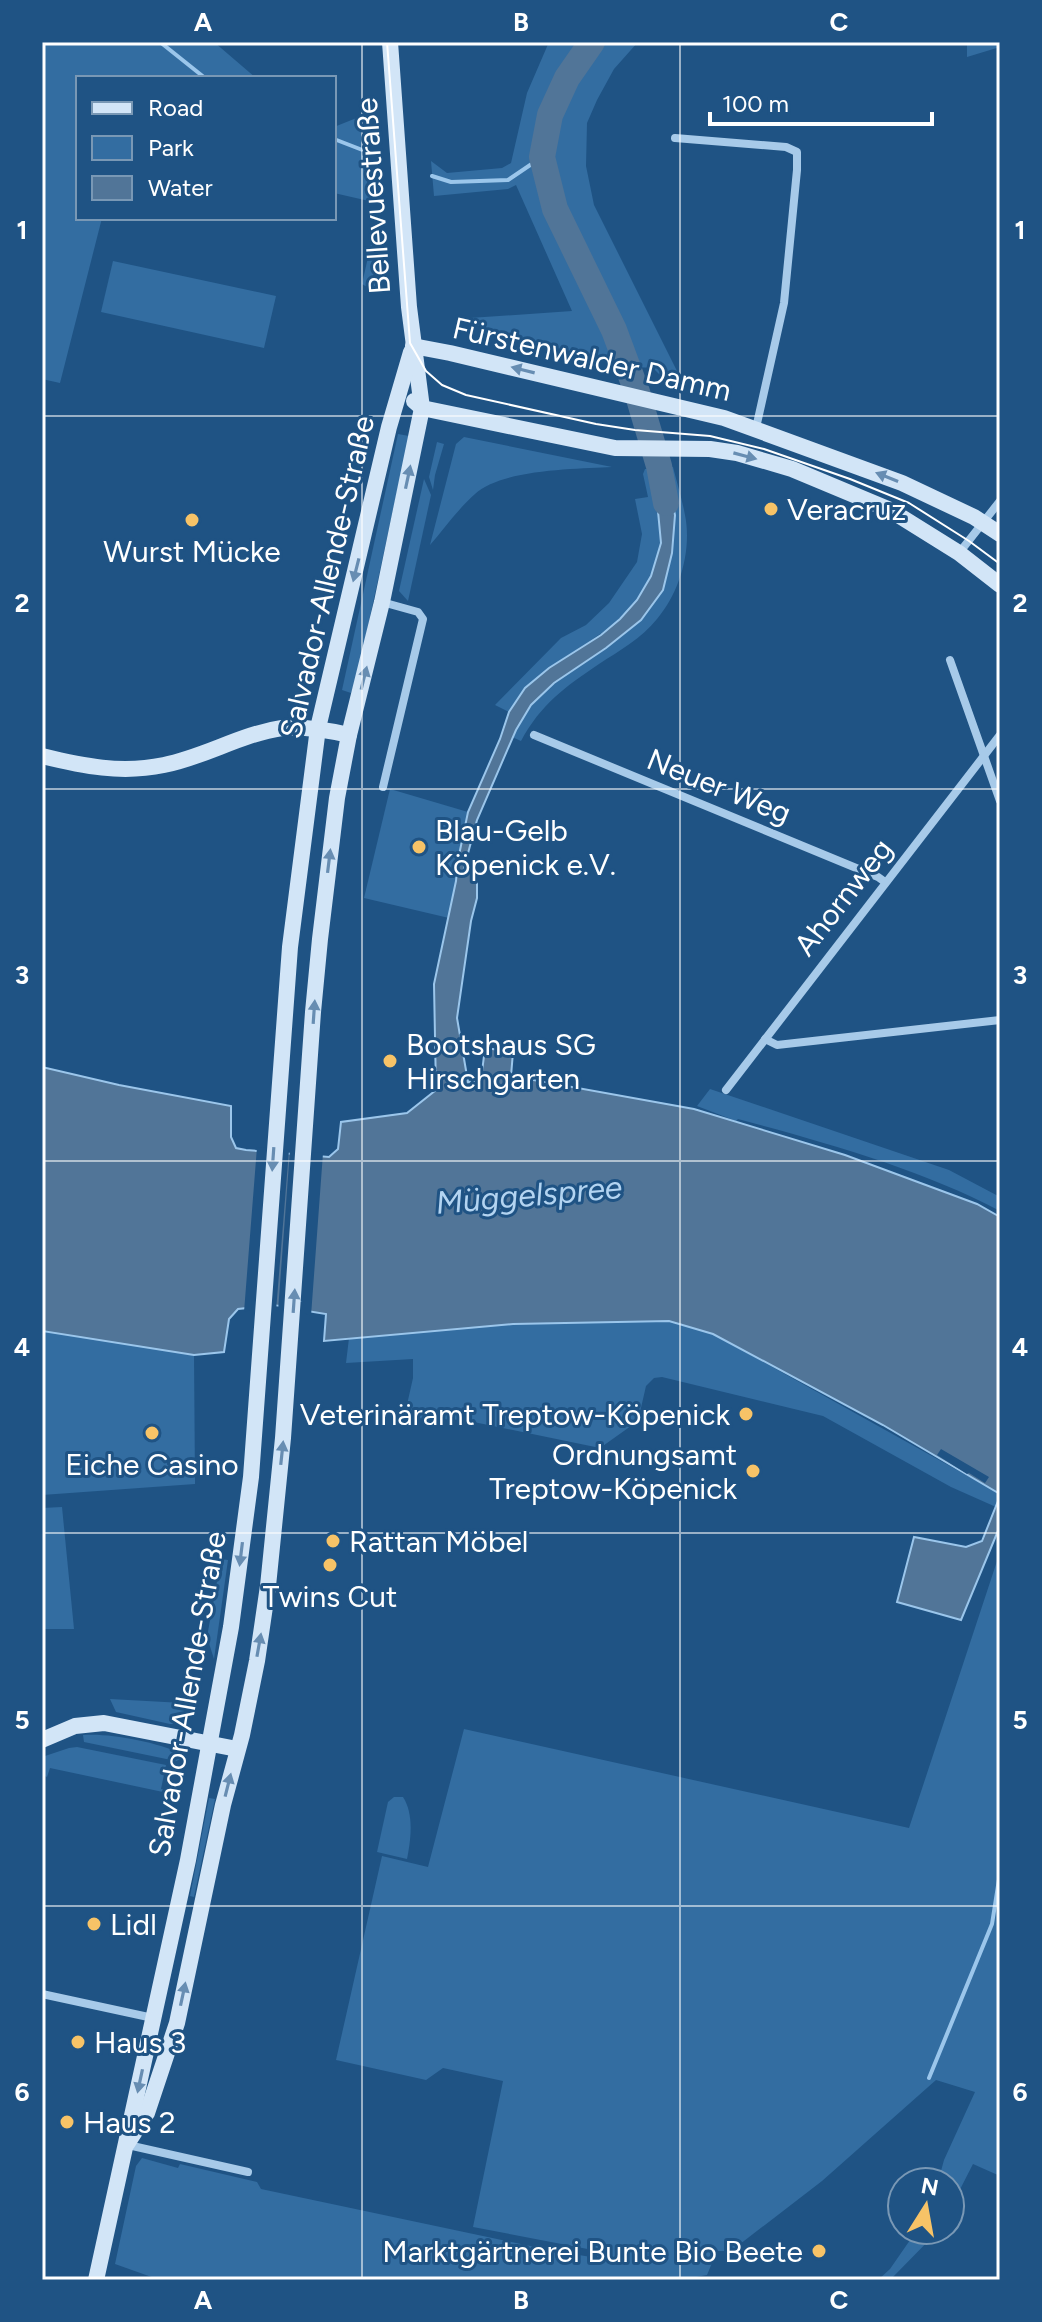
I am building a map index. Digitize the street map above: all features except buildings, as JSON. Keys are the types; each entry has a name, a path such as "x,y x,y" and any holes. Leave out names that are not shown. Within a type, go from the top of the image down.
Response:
{"main road":[{"name":"Bellevuestraße","path":"390,42 413,346"},
{"name":"Salvador-Allende-Straße","path":"96,2280 188,1860 231,1627 251,1477 290,947 318,728 389,427 413,346"},
{"name":"Salvador-Allende-Straße","path":"127,2144 147,2113 177,2023 249,1704 264,1620 289,1379 320,939 337,798 349,735 382,602 422,408 413,346"},
{"name":"Fürstenwalder Damm","path":"413,346 756,428 902,483 983,522 1000,534"},
{"name":"Fürstenwalder Damm","path":"400,390 422,408 585,442 615,448 710,449 737,453 792,469 890,510 959,553 1000,585"},
{"path":"42,756 78,765 128,770 187,760 247,737 284,728 318,728 349,735"},
{"path":"42,1740 75,1726 104,1723 237,1749"}],"street":[{"name":"Fürstenwalder Damm","path":"675,138 786,147 797,152 784,303 756,428"},
{"path":"959,553 1000,501"},
{"name":"Salvador-Allende-Straße","path":"382,602 418,612 423,619 383,787"},
{"path":"950,660 1000,801"},
{"name":"Neuer Weg","path":"534,735 885,882"},
{"name":"Ahornweg","path":"726,1090 1000,735"},
{"path":"765,1039 777,1045 1000,1020"},
{"path":"42,1994 153,2018"},
{"path":"127,2144 248,2172"}],"green space":[{"path":"42,42 214,42 254,76 76,76 76,220 101,220 60,383 42,379"},
{"path":"549,42 638,42 614,69 587,123 586,166 594,205 682,381 662,377 653,368 619,366 455,319 572,311 516,185 508,189 434,196 431,161 447,173 502,168 511,163 527,93"},
{"path":"967,42 1000,42 1000,47 967,57"},
{"path":"359,117 369,201 336,193 336,126"},
{"path":"373,235 377,293 362,284"},
{"path":"113,261 276,296 264,348 101,312"},
{"path":"398,434 409,436 351,693 342,690"},
{"path":"464,437 612,467 540,472 487,486 463,506 430,545 456,444"},
{"path":"437,442 444,444 433,490 429,477"},
{"path":"673,467 685,515 687,542 678,583 665,608 637,638 555,697 521,741 512,737 531,705 554,683 641,620 663,590 675,515 665,468"},
{"path":"645,469 654,469 661,543 645,588 617,621 527,687 509,712 495,705 561,638 586,625 609,603 637,562 642,534 635,499 648,497 643,474"},
{"path":"424,479 431,495 408,601 399,591"},
{"name":"Blau-Gelb Köpenick e.V.","path":"390,789 468,812 449,918 364,898"},
{"path":"710,1089 949,1170 1000,1197 1000,1211 938,1182 872,1158 738,1119 736,1121 697,1106"},
{"path":"669,1321 713,1334 1000,1494 996,1507 951,1487 823,1416 662,1377 654,1378 646,1386 638,1421 600,1448 464,1420 414,1418 406,1409 413,1378 413,1359 346,1363 349,1338 513,1324"},
{"path":"42,1331 194,1355 195,1484 42,1495"},
{"path":"62,1507 74,1629 42,1629 42,1508"},
{"path":"1000,1552 1000,2176 973,2164 966,2178 966,2166 942,2166 975,2092 936,2080 822,2181 731,2251 717,2251 707,2275 680,2280 160,2280 115,2264 136,2166 142,2158 178,2168 180,2164 257,2182 261,2189 597,2258 598,2251 473,2227 503,2081 443,2068 426,2080 336,2060 382,1856 428,1867 464,1729 909,1828"},
{"path":"221,1559 228,1560 214,1659 207,1637"},
{"path":"110,1699 183,1703 187,1707 184,1724 170,1724 116,1712"},
{"path":"83,1735 106,1735 146,1742 181,1753 181,1759 176,1761 84,1742"},
{"path":"77,1747 166,1765 161,1789 174,1792 162,1803 163,1792 50,1768 47,1777 42,1775 42,1757"},
{"path":"394,1797 403,1797 409,1811 407,1859 377,1852 388,1802"},
{"path":"209,1798 215,1799 194,1897 190,1896"},
{"path":"906,2246 923,2246 891,2279 878,2280"}],"water":[{"name":"Müggelspree","path":"665,468 675,515 672,553 663,590 641,620 554,683 531,705 516,730 477,820 464,868 477,874 477,898 457,1018 468,1082 481,1080 485,1048 513,1052 511,1076 694,1109 845,1155 977,1204 1000,1217 1000,1494 883,1425 713,1334 669,1321 513,1324 324,1341 326,1314 307,1311 308,1298 278,1306 249,1296 247,1308 238,1309 229,1319 224,1352 194,1355 42,1331 42,1067 231,1106 231,1137 236,1148 329,1157 338,1149 341,1122 407,1113 436,1090 434,984 468,812 509,712 525,688 620,619 637,600 651,576 661,543 654,469"},
{"path":"1000,1496 1000,1526 961,1620 897,1602 914,1537 966,1547 982,1541"}],"pier":[{"path":"257,1147 289,1150 276,1311 271,1311 268,1301 252,1300 251,1310 244,1312"},
{"path":"290,1150 323,1153 311,1316 304,1313 304,1302 289,1300 285,1311 278,1311"},
{"path":"941,1449 989,1477 985,1483 937,1455"}],"waterway":[{"path":"160,42 202,76"},
{"path":"592,42 567,78 550,115 542,157 555,209 614,330 637,392 659,466 666,503"},
{"path":"336,140 365,151"},
{"path":"432,176 451,182 508,180 542,157"},
{"path":"929,2078 992,1924 1000,1873"}],"tram line":[{"path":"387,42 410,343 426,371 442,385 466,395 596,424 710,436 764,449 909,503 1000,564"}],"place":[{"name":"Veracruz","path":"771,509"},
{"name":"Wurst Mücke","path":"192,520"},
{"name":"Blau-Gelb Köpenick e.V.","path":"419,847"},
{"name":"Bootshaus SG Hirschgarten","path":"390,1061"},
{"name":"Veterinäramt Treptow-Köpenick","path":"746,1414"},
{"name":"Eiche Casino","path":"152,1433"},
{"name":"Ordnungsamt Treptow-Köpenick","path":"753,1471"},
{"name":"Rattan Möbel","path":"333,1541"},
{"name":"Twins Cut","path":"330,1565"},
{"name":"Lidl","path":"94,1924"},
{"name":"Haus 3","path":"78,2042"},
{"name":"Haus 2","path":"67,2122"},
{"name":"Marktgärtnerei Bunte Bio Beete","path":"819,2251"}]}
